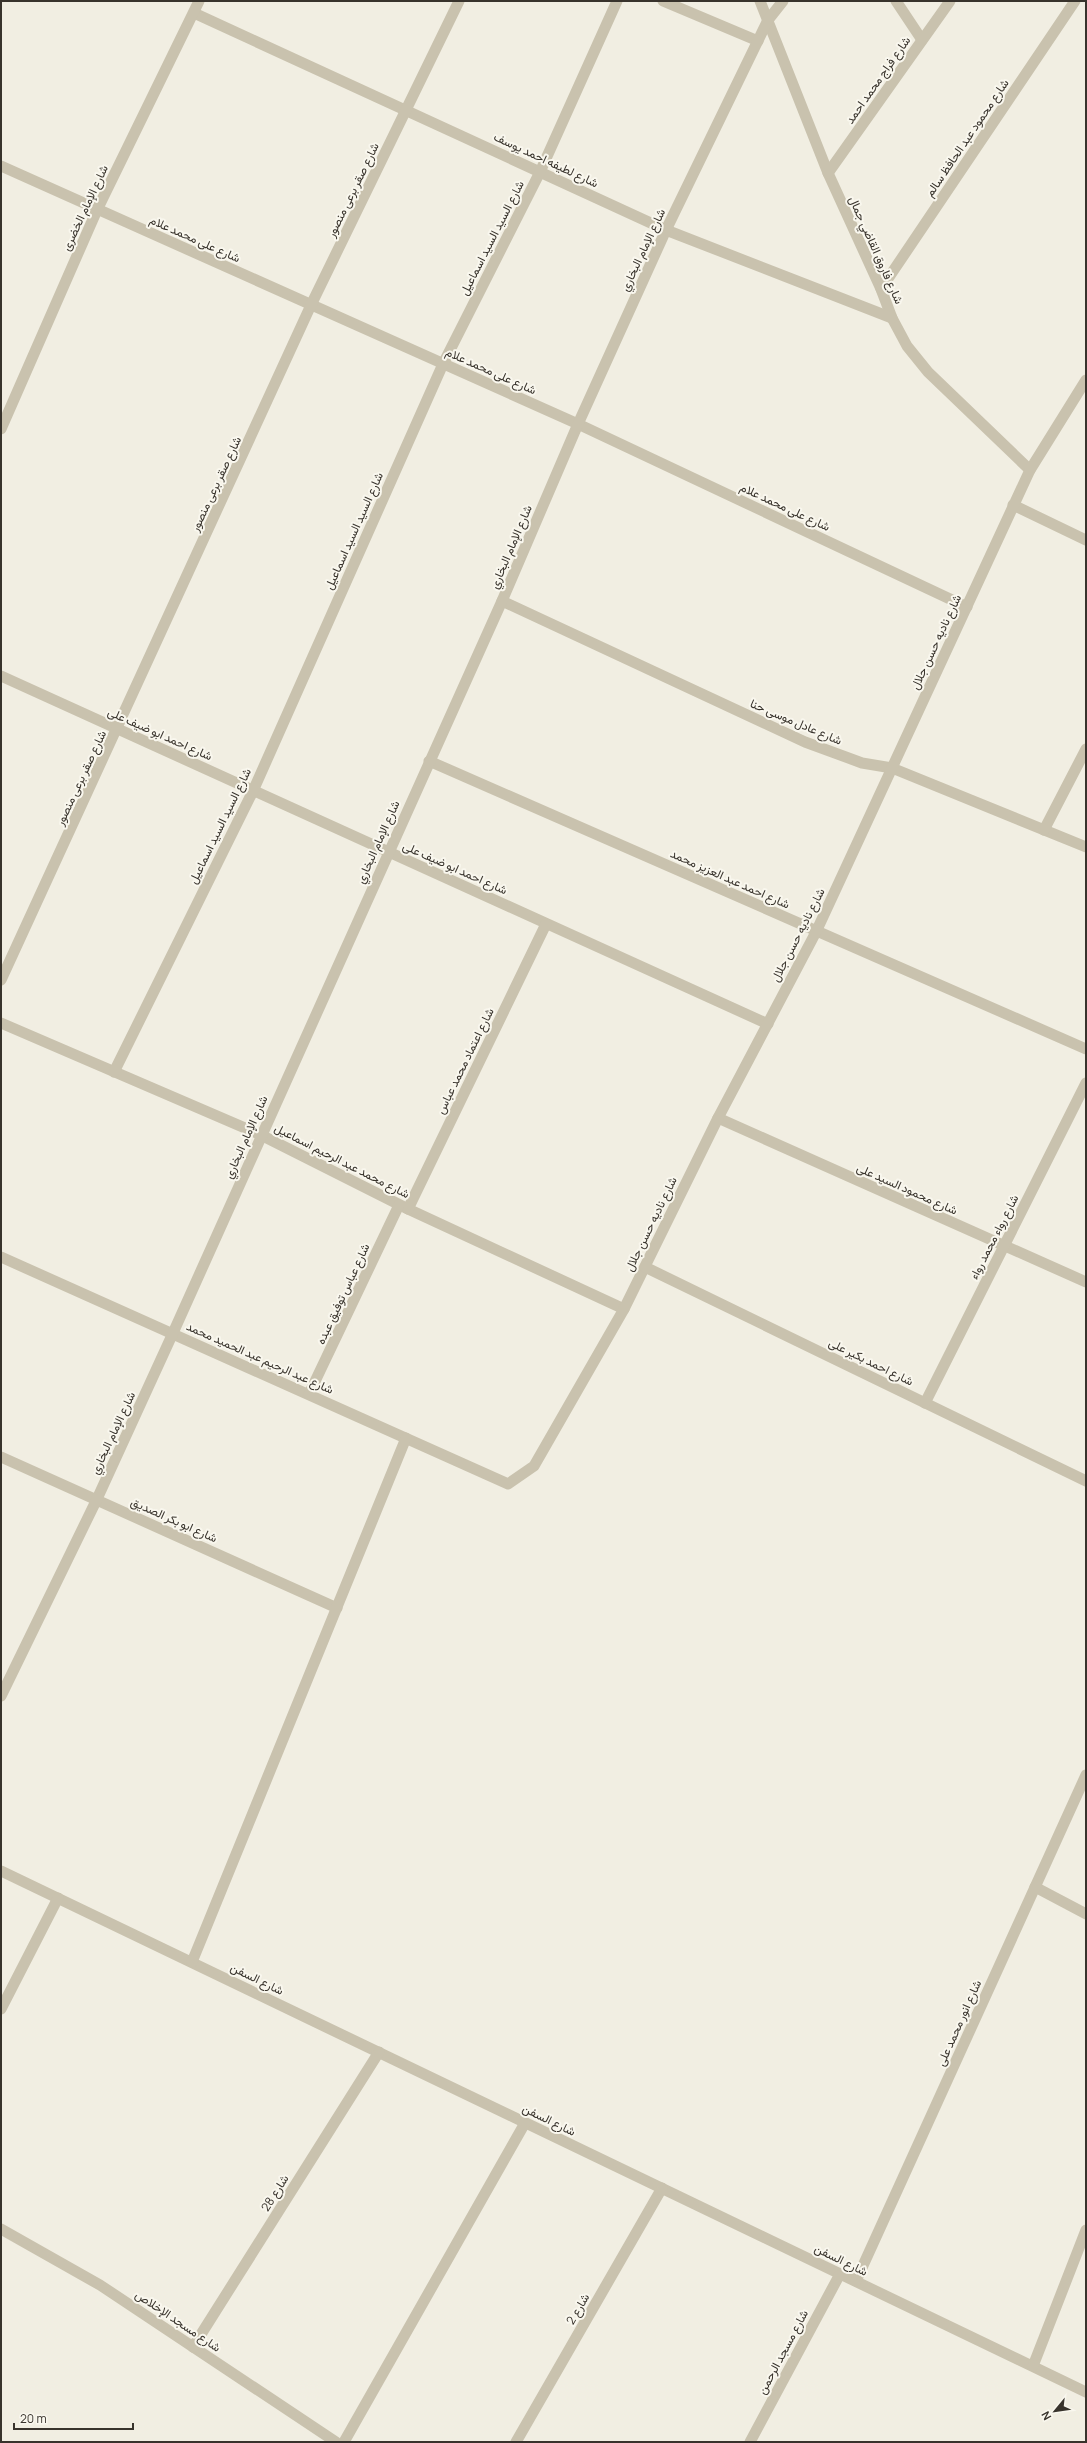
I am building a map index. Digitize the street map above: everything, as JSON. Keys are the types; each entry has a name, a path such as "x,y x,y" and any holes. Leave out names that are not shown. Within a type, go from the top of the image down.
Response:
{"street":[{"name":"شارع الإمام الخضرى","path":"1,429 4,415 97,210 199,1"},
{"name":"شارع صقر برعى منصور","path":"1,980 118,729 312,305 459,1"},
{"name":"شارع السيد السيد اسماعيل","path":"114,1072 253,790 443,364 540,172 617,1"},
{"path":"663,1 758,41"},
{"name":"شارع فاروق القاضي جمال","path":"760,1 828,173 881,289 892,318 907,346 928,372 1030,470"},
{"name":"شارع الإمام البخاري","path":"1,1696 97,1499 173,1333 502,601 578,424 666,230 768,20 783,1"},
{"path":"896,1 922,40"},
{"name":"شارع فراج محمد احمد","path":"828,173 950,1"},
{"name":"شارع محمود عبد الحافظ سالم","path":"881,289 1075,1"},
{"name":"شارع لطيفه احمد يوسف","path":"194,13 666,230 892,318"},
{"name":"شارع على محمد علام","path":"1,166 578,424 966,607"},
{"name":"شارع ناديه حسن جلال","path":"508,1484 534,1466 624,1309 718,1118 816,932 1030,470 1086,380"},
{"path":"1014,505 1086,540"},
{"name":"شارع عادل موسى حنا","path":"502,601 805,742 862,763 892,768 1086,847"},
{"name":"شارع احمد ابو ضيف على","path":"1,676 768,1024"},
{"path":"1044,830 1086,749"},
{"name":"شارع احمد عبد العزيز محمد","path":"429,761 816,932 1086,1049"},
{"name":"شارع اعتماد محمد عباس","path":"404,1207 546,924"},
{"name":"شارع محمد عبد الرحيم اسماعيل","path":"1,1023 261,1135 404,1207 624,1309"},
{"name":"شارع رواء محمد رواء","path":"925,1403 1086,1083"},
{"name":"شارع محمود السيد على","path":"718,1118 1086,1282"},
{"name":"شارع عباس توفيق عبده","path":"309,1394 404,1207"},
{"name":"شارع عبد الرحيم عبد الحميد محمد","path":"1,1256 508,1484"},
{"name":"شارع احمد بكير على","path":"644,1267 1086,1481"},
{"path":"192,1962 406,1438"},
{"name":"شارع ابو بكر الصديق","path":"1,1457 337,1608"},
{"name":"شارع انور محمد على","path":"856,2281 1086,1775"},
{"name":"شارع السفن","path":"1,1871 1086,2392"},
{"path":"1035,1887 1086,1914"},
{"path":"1,2009 58,1898"},
{"name":"شارع 28","path":"193,2346 379,2052"},
{"path":"344,2442 525,2123"},
{"name":"شارع 2","path":"516,2442 662,2188"},
{"name":"شارع مسجد الإخلاص","path":"1,2229 100,2285 336,2442"},
{"path":"1033,2366 1086,2230"},
{"name":"شارع مسجد الرحمن","path":"750,2442 840,2274"}]}
